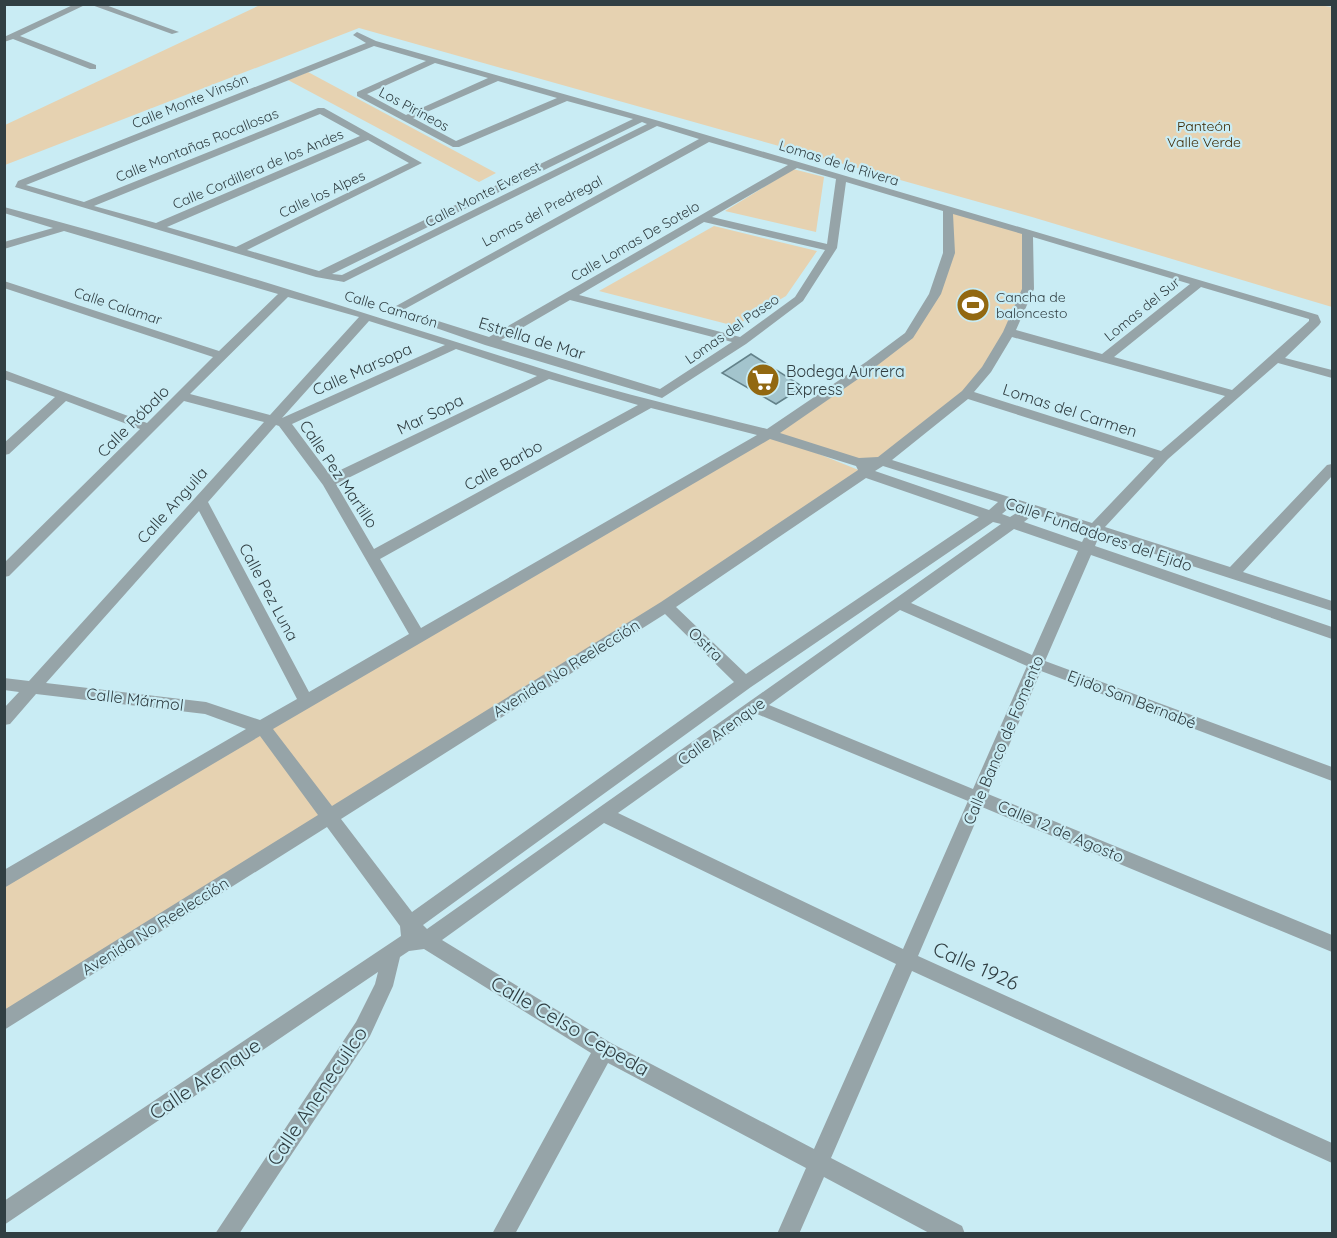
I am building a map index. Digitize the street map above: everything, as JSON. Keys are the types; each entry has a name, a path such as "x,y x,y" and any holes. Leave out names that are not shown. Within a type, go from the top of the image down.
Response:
{"street":[{"path":"9,38 83,4"},
{"path":"93,4 175,32"},
{"name":"Lomas de la Rivera","path":"357,35 373,43 656,123 948,211 1314,317"},
{"path":"9,38 93,67"},
{"name":"Calle Monte Vinsón","path":"20,187 22,183 373,43"},
{"name":"Los Pirineos","path":"435,60 360,94 456,145 565,98"},
{"path":"404,119 497,78"},
{"name":"Calle Montañas Rocallosas","path":"84,206 321,110 368,136"},
{"name":"Calle Monte Everest","path":"320,275 640,119"},
{"name":"Calle Monte Everest","path":"20,187 320,275 338,279 349,278 656,123"},
{"name":"Calle los Alpes","path":"239,250 417,163 368,136"},
{"name":"Calle Cordillera de los Andes","path":"159,226 368,136"},
{"name":"Lomas del Predregal","path":"393,311 706,139"},
{"name":"Calle Lomas De Sotelo","path":"489,342 795,165"},
{"name":"Lomas del Paseo","path":"662,394 742,341 799,299 832,248 841,179"},
{"name":"Calle Camarón","path":"4,210 367,316 548,375 769,434"},
{"path":"4,880 306,701 769,434 870,365 909,334 935,294 950,253 948,211"},
{"path":"705,219 832,248"},
{"path":"4,246 66,227"},
{"name":"Avenida No Reelección","path":"4,1021 666,606 862,467 881,462 966,394 987,369 1010,332 1028,289 1027,233"},
{"name":"Lomas del Sur","path":"1104,359 1199,283"},
{"name":"Calle Calamar","path":"4,284 221,356"},
{"name":"Calle Róbalo","path":"4,572 285,293"},
{"path":"569,296 742,341"},
{"name":"Estrella de Mar","path":"393,311 662,394"},
{"name":"Calle Anguila","path":"4,719 200,500 279,422 367,316"},
{"name":"Calle Banco de Fomento","path":"788,1233 1095,529 1163,456 1276,359 1315,322 1314,317"},
{"path":"1010,332 1235,395"},
{"name":"Calle Marsopa","path":"279,422 455,345"},
{"path":"1276,359 1332,374"},
{"path":"4,374 149,428"},
{"name":"Mar Sopa","path":"328,482 548,375"},
{"name":"Lomas del Carmen","path":"966,394 1163,456"},
{"path":"4,451 64,396"},
{"name":"Calle Pez Martillo","path":"182,396 279,422 328,482 418,636"},
{"name":"Calle Barbo","path":"373,556 650,404"},
{"name":"Calle Fundadores del Ejido","path":"769,434 991,516 1332,633"},
{"name":"Calle Fundadores del Ejido","path":"881,462 1332,606"},
{"path":"1233,573 1332,468"},
{"name":"Calle Pez Luna","path":"200,500 306,701"},
{"name":"Calle Arenque","path":"410,924 745,683 991,516 1008,501"},
{"name":"Calle Arenque","path":"4,1214 398,948 426,940 1032,509"},
{"name":"Ejido San Bernabé","path":"900,604 1035,663 1332,774"},
{"name":"Ostra","path":"666,606 745,683"},
{"name":"Calle Mármol","path":"4,684 206,708 263,728"},
{"name":"Calle 12 de Agosto","path":"755,706 1332,944"},
{"name":"Calle Celso Cepeda","path":"263,728 410,924 426,940 604,1050 954,1233"},
{"name":"Calle 1926","path":"604,815 907,960 1332,1153"},
{"path":"398,948 410,924"},
{"name":"Calle Anenecuilco","path":"226,1233 363,1029 384,986 398,948"},
{"path":"503,1233 604,1050"}],"green space":[{"name":"Panteón Valle Verde","path":"1310,4 1332,7 1332,307 1032,217 359,28 5,165 5,125 260,5"},
{"path":"308,72 496,173 479,182 288,80"},
{"path":"793,169 824,177 816,232 725,211"},
{"path":"948,211 1027,233 1029,273 1009,332 966,394 881,461 859,462 779,438 866,473 5,1019 5,880 769,434 909,335 935,294 949,253"},
{"path":"714,226 817,251 786,296 735,326 599,291"}],"building":[{"name":"Bodega Aurrera Express","path":"751,354 803,387 776,404 722,373"}],"place":[{"name":"Cancha de baloncesto","path":"973,305"},
{"name":"Bodega Aurrera Express","path":"763,380"}]}
